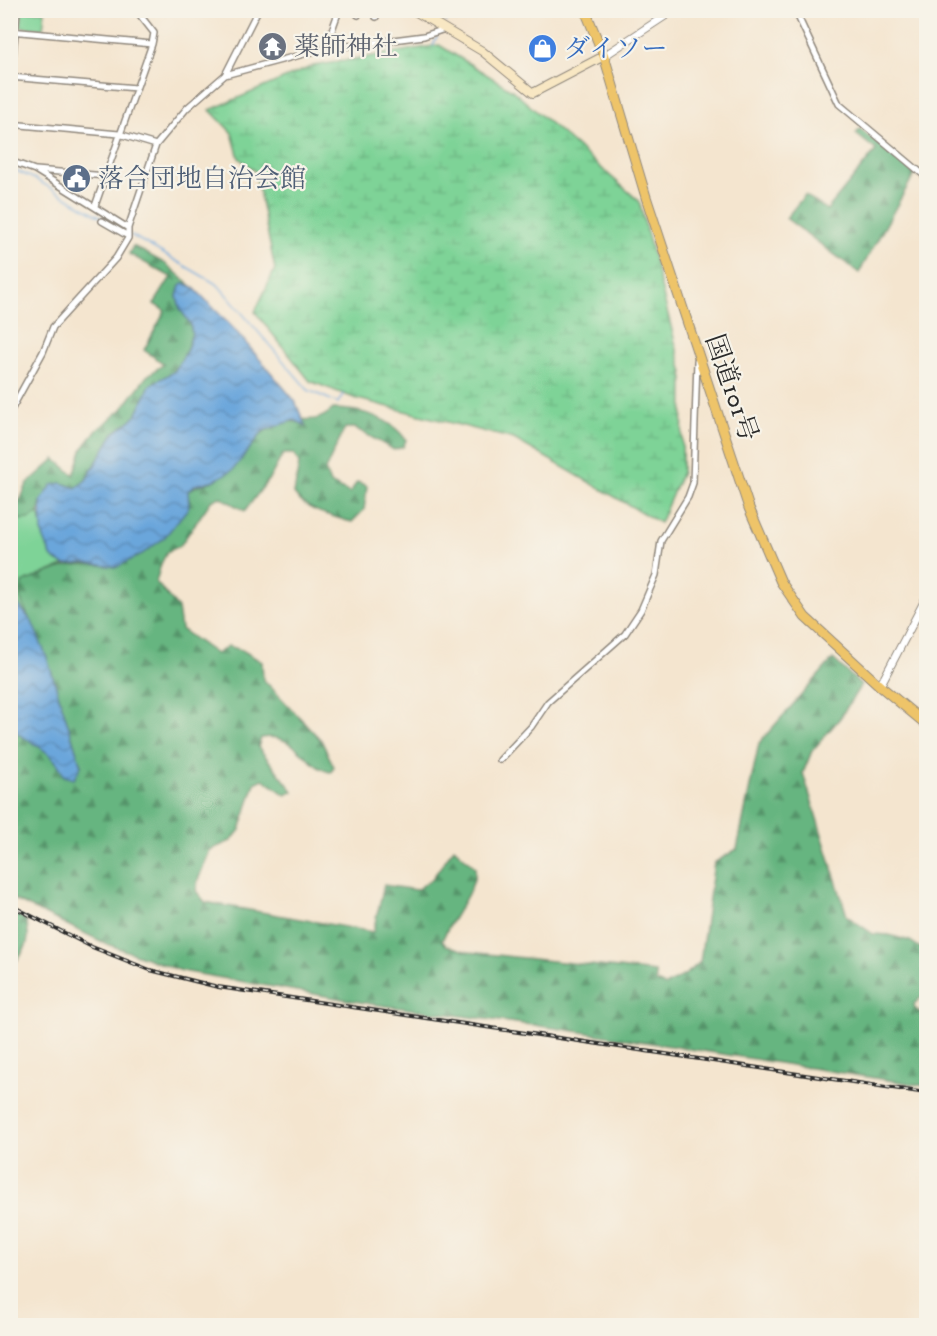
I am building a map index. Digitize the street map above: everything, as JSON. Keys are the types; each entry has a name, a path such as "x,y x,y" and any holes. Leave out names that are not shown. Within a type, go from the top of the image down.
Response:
{"highway":[{"name":"国道101号","path":"585,10 604,56 698,356 749,508 781,582 805,617 880,686 927,724"}],"main road":[{"path":"413,10 482,51 533,93 604,56"}],"street":[{"path":"10,90 13,32 17,10"},
{"path":"95,206 152,44 154,33 136,10"},
{"path":"10,411 43,352 53,327 116,258 128,236 128,228 156,145 187,108 225,75 258,10"},
{"path":"376,17 380,10"},
{"path":"604,56 674,10"},
{"path":"795,10 839,104 927,177"},
{"path":"337,16 332,30 338,47"},
{"path":"225,75 299,54 424,36 445,29"},
{"path":"13,32 152,44"},
{"path":"11,77 136,88"},
{"path":"10,124 119,134 156,145"},
{"path":"10,161 35,170 128,228"},
{"path":"35,170 106,176"},
{"path":"102,221 128,236"},
{"path":"500,760 531,727 548,702 625,634 641,610 656,575 661,541 688,497 693,483 698,356"},
{"path":"880,686 927,598"}],"green space":[{"path":"22,11 45,11 43,29 21,27"},
{"path":"439,45 512,90 639,201 683,373 682,472 660,523 514,439 354,398 310,381 255,312 275,269 255,171 239,158 232,133 210,110 313,66"},
{"path":"860,129 915,173 859,273 786,218 805,195 827,210 876,150 856,134"},
{"path":"133,246 166,264 193,287 184,283 180,286 177,296 180,309 190,323 192,333 187,349 175,371 150,385 136,416 114,433 86,480 76,488 61,483 41,501 39,512 30,519 11,520 10,496 20,501 27,484 55,459 74,475 83,448 97,430 122,409 147,376 164,364 144,350 165,311 154,304 171,277 129,254"},
{"path":"333,409 374,416 392,425 406,440 403,447 394,450 355,428 345,428 325,470 330,483 350,493 357,482 367,486 364,510 352,522 320,512 299,500 294,494 299,463 294,454 283,454 271,476 245,511 220,497 211,501 180,546 167,552 156,582 178,608 181,629 216,654 228,646 242,650 262,662 263,679 321,740 334,767 331,772 323,770 284,740 261,738 258,747 293,791 286,795 263,779 255,783 240,830 231,841 210,850 196,891 205,902 373,932 384,885 416,890 432,879 454,848 475,867 475,875 468,894 442,941 446,945 468,952 655,972 656,982 665,986 685,975 700,962 714,863 737,849 759,743 833,659 861,685 840,718 812,751 803,773 847,916 873,934 889,935 910,941 926,952 926,993 914,1004 915,1009 926,1016 926,1086 562,1029 371,1004 182,971 107,944 11,898 10,729 34,743 55,760 64,776 81,766 47,658 20,598 22,583 68,566 90,564 117,567 188,491 218,478 256,438 278,424 290,421 304,424 301,419 318,418"},
{"path":"39,512 48,549 65,565 22,583 20,598 32,622 11,594 11,520 30,519"},
{"path":"11,911 26,920 28,941 11,968"}],"water":[{"path":"184,283 193,287 235,330 295,401 305,425 294,420 263,431 233,470 215,480 195,485 188,491 189,507 164,538 142,554 117,567 84,563 65,565 52,558 42,534 41,501 52,485 61,483 76,488 86,480 114,433 136,416 150,385 175,371 187,350 192,333 190,323 180,309 177,296 180,286"},
{"path":"10,594 32,622 47,658 81,766 74,779 64,776 49,754 11,729"}],"waterway":[{"path":"446,22 454,10"},
{"path":"433,46 437,36"},
{"path":"10,168 35,179 127,232"},
{"path":"131,235 218,285 308,390 338,403 343,394"}],"railway":[{"path":"10,905 92,947 150,970 218,987 926,1093"}],"place":[{"name":"薬師神社","path":"273,47"},
{"name":"ダイソー","path":"543,49"},
{"name":"落合団地自治会館","path":"77,179"}]}
